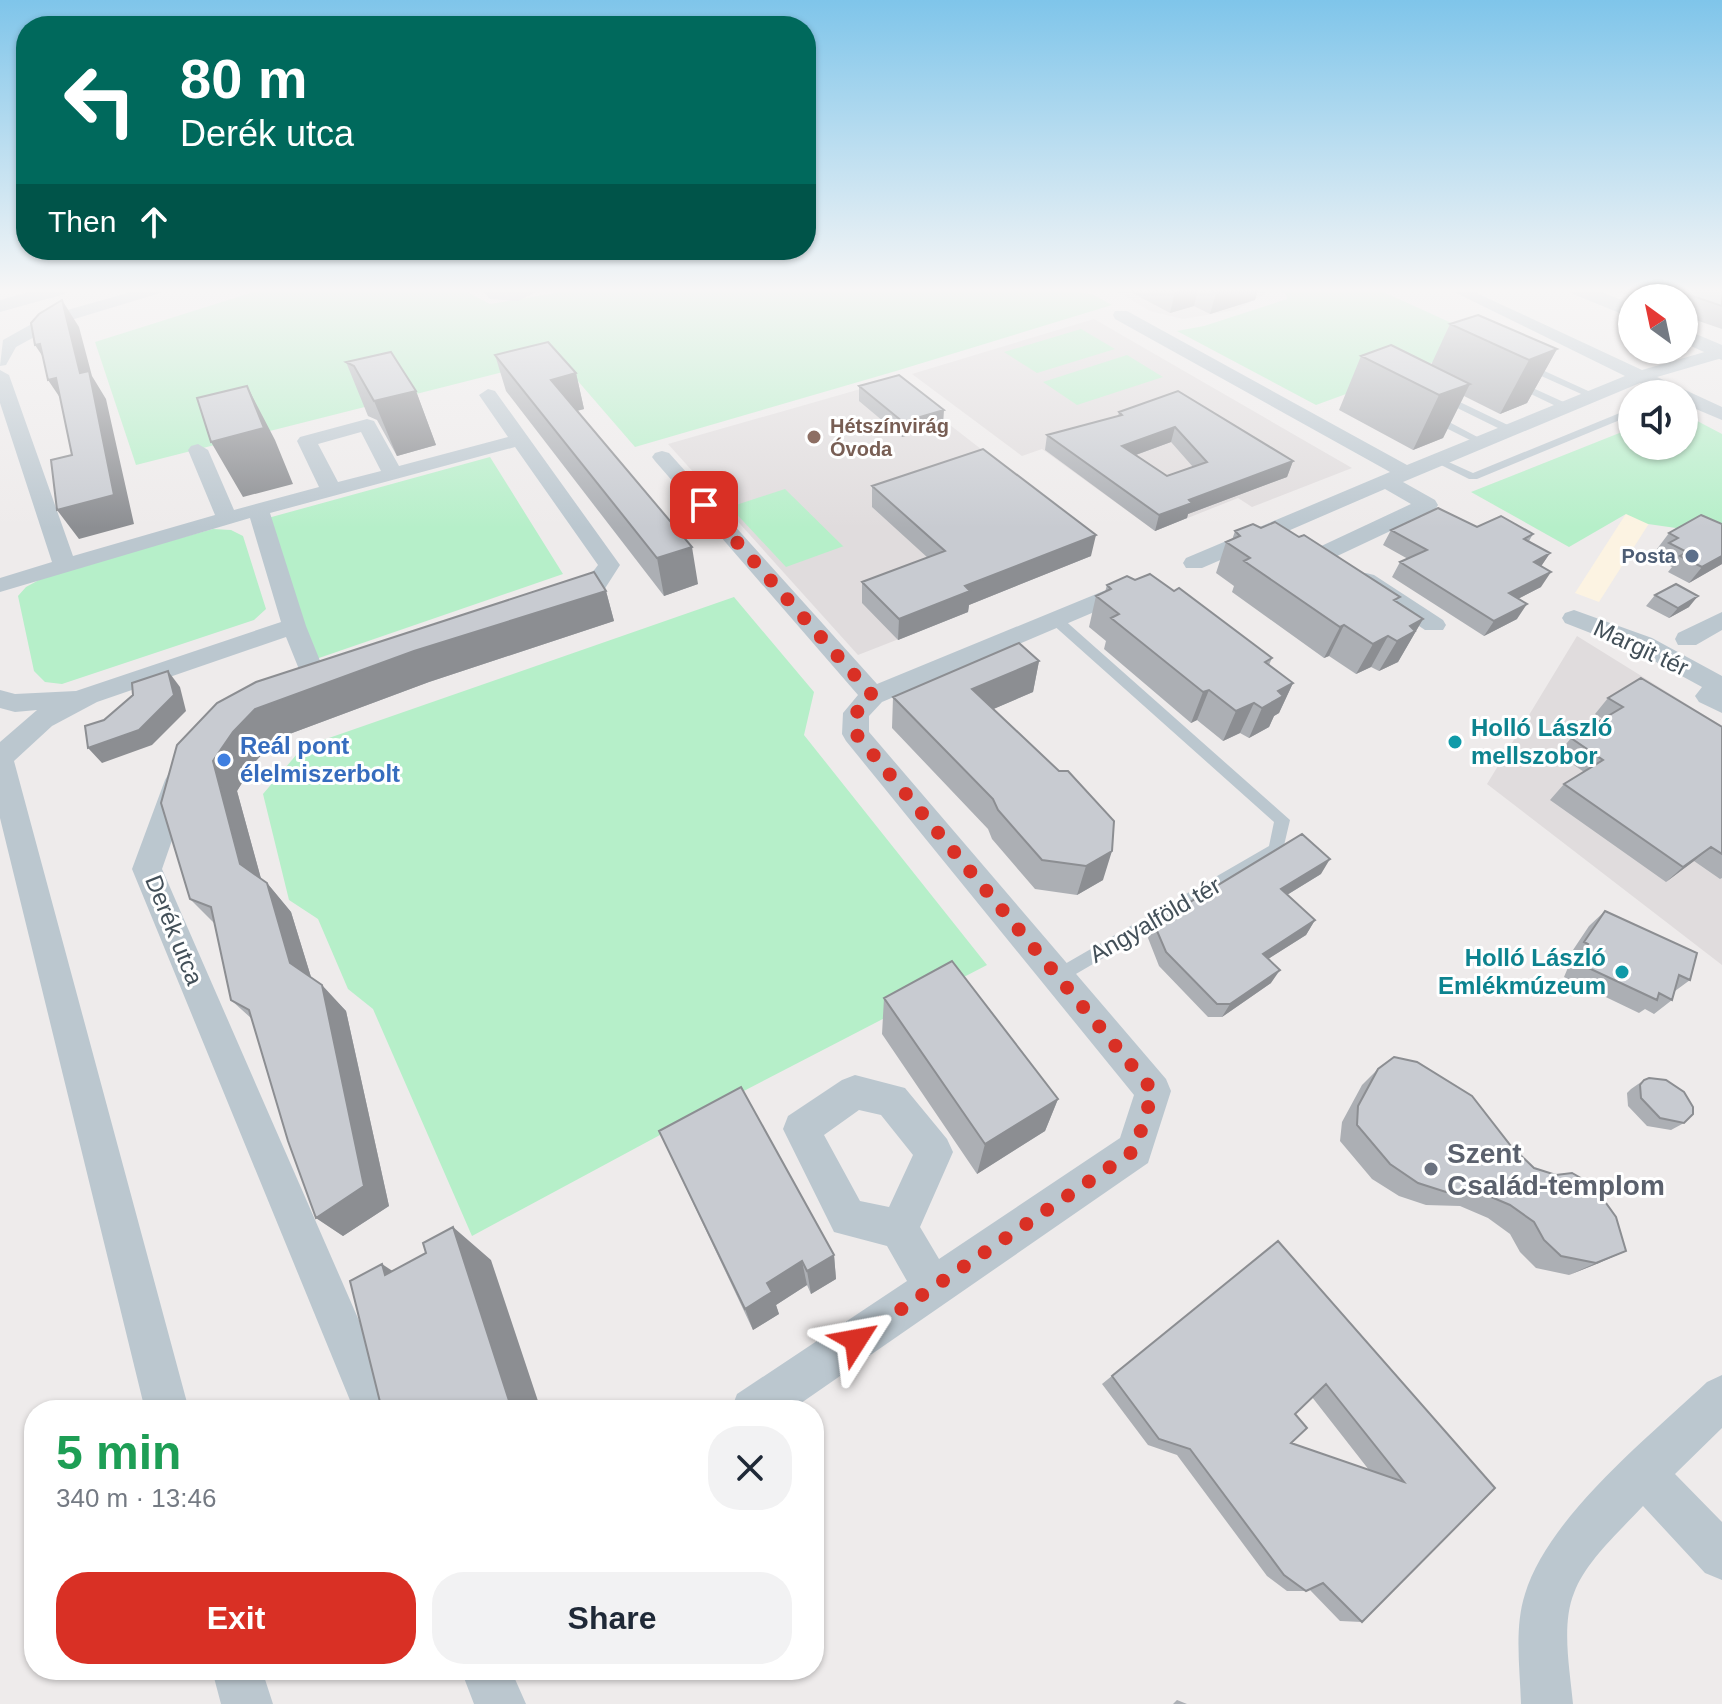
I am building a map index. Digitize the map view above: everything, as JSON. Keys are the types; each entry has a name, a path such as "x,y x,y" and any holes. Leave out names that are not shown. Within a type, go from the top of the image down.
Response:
{"street":[{"path":"1214,370 1398,478 1427,505 1325,553"},
{"path":"1627,370 1649,380"},
{"path":"1194,563 1508,429 1663,370"},
{"path":"0,375 64,564"},
{"path":"488,395 609,565 596,585 537,606"},
{"path":"1698,403 1722,414"},
{"path":"331,490 307,441 367,425 393,474"},
{"path":"0,585 258,509 520,440"},
{"path":"198,450 227,518"},
{"path":"662,457 873,696"},
{"path":"258,509 294,626 302,688 346,672"},
{"path":"1284,526 1434,625"},
{"path":"768,1400 1135,1150 1153,1091 856,734 856,713 873,696 1138,585"},
{"name":"Margit tér","path":"1574,618 1643,644 1722,687 1708,696 1722,704"},
{"path":"1687,639 1722,620"},
{"path":"164,1400 0,760 43,719 88,696 294,626"},
{"path":"0,699 15,703 88,696"},
{"name":"Derék utca","path":"195,756 184,766 147,869 372,1400"},
{"path":"899,1229 933,1287"},
{"path":"1547,1704 1544,1659 1550,1592 1578,1542 1722,1397"},
{"path":"1645,1475 1722,1556"},
{"path":"240,1680 247,1704"},
{"path":"490,1680 500,1704"}],"lane":[{"path":"1534,370 1592,395"},
{"path":"1500,376 1564,406"},
{"path":"1433,392 1508,429"},
{"path":"1417,410 1480,441"},
{"path":"1438,461 1473,477 1618,417"},
{"name":"Angyalföld tér","path":"1056,620 1282,820 1276,850 1057,977"}],"shaded area":[{"path":"927,370 1181,370 1352,468 1252,507 1238,498 1155,531 1042,449 1022,456 912,374"},
{"path":"892,380 999,463 981,470 1091,556 975,602 964,592 952,597 968,612 858,655 668,444"},
{"path":"1638,495 1662,503 1599,602 1575,593"},
{"path":"1577,636 1722,726 1722,965 1487,784"}],"green space":[{"path":"104,370 513,370 136,465"},
{"path":"568,370 901,370 896,371 635,447"},
{"path":"1082,370 1151,370 1163,377 1077,405 1043,382"},
{"path":"1249,370 1413,370 1316,405"},
{"path":"1698,421 1722,434 1722,544 1683,529 1648,524 1626,514 1569,547 1471,492 1618,434 1618,460 1698,460"},
{"path":"490,457 563,574 316,659 268,518"},
{"path":"785,489 844,546 786,567 730,507"},
{"path":"213,529 231,530 243,536 266,609 254,620 62,684 45,682 34,671 18,596 26,587 50,574"},
{"path":"734,597 814,692 804,735 987,965 472,1236 373,1009 348,989 318,919 289,900 263,794 303,747"}],"building":[{"path":"46,370 89,371 114,495 57,510 51,460 72,455 56,378 48,380"},
{"path":"356,370 402,370 416,391 374,401"},
{"path":"507,370 573,370 576,373 551,380 692,547 657,558"},
{"path":"1388,370 1441,370 1470,384 1439,395"},
{"path":"899,375 944,410 903,422 859,386"},
{"path":"247,386 264,428 211,442 197,398"},
{"path":"1178,391 1293,461 1189,500 1192,503 1159,515 1047,435 1122,415 1119,412","holes":["1175,427 1207,462 1167,476 1122,446"]},
{"path":"983,449 1096,535 965,586 970,591 899,619 862,582 945,551 872,486"},
{"path":"1438,508 1477,527 1501,516 1533,534 1524,539 1550,553 1534,562 1551,572 1509,593 1527,604 1494,621 1400,562 1427,550 1391,530"},
{"path":"1701,515 1722,524 1722,556 1702,567 1680,556 1687,552 1669,543 1678,538 1669,533"},
{"path":"1275,522 1299,537 1304,535 1400,597 1394,600 1423,619 1410,626 1415,631 1397,641 1388,636 1373,644 1344,625 1340,627 1244,561 1250,558 1226,542 1240,536 1235,531 1253,524 1261,528"},
{"path":"594,572 606,591 414,651 255,709 233,732 213,761 240,864 267,883 290,963 322,985 364,1186 316,1218 288,1141 249,1010 231,1000 211,907 190,899 161,803 177,745 217,703 256,682"},
{"path":"1150,574 1174,591 1179,588 1272,658 1265,662 1293,683 1278,691 1283,696 1262,708 1254,703 1236,711 1209,690 1203,692 1111,618 1119,614 1096,596 1111,589 1107,585 1127,576 1135,580"},
{"path":"1676,584 1698,596 1678,608 1655,595"},
{"path":"1019,643 1039,661 972,689 1059,771 1068,771 1114,821 1112,851 1086,866 1042,860 998,810 993,799 893,697"},
{"path":"168,671 174,695 139,730 88,748 85,726 104,720 133,695 132,683"},
{"path":"1641,678 1722,727 1722,854 1711,847 1683,867 1564,784 1603,760 1571,738 1623,707 1608,698"},
{"path":"1302,834 1330,859 1281,889 1315,920 1263,954 1280,970 1230,1004 1217,1004 1166,952 1154,924"},
{"path":"1605,911 1697,953 1690,980 1679,975 1672,1000 1659,993 1657,1000 1580,964 1588,944 1584,942"},
{"path":"952,961 1058,1099 985,1144 884,998"},
{"name":"Szent Család-templom","path":"1394,1057 1417,1062 1472,1096 1511,1146 1534,1168 1556,1175 1572,1173 1593,1185 1616,1217 1626,1251 1596,1263 1561,1256 1544,1240 1534,1222 1510,1205 1482,1193 1446,1192 1418,1183 1390,1164 1357,1125 1358,1106 1378,1069"},
{"path":"1649,1078 1666,1080 1684,1092 1693,1107 1693,1114 1684,1123 1660,1118 1641,1098 1640,1085"},
{"path":"741,1087 834,1255 807,1271 802,1261 767,1283 772,1292 745,1309 659,1131"},
{"path":"453,1227 509,1400 380,1400 350,1281 382,1264 385,1275 426,1253 423,1243"},
{"path":"1278,1241 1495,1488 1362,1622 1323,1583 1306,1591 1284,1575 1190,1449 1159,1439 1112,1376","holes":["1326,1384 1404,1482 1291,1443 1307,1428 1295,1414"]}],"place":[{"name":"Hétszínvirág Óvoda","path":"814,437"},
{"name":"Posta","path":"1692,556"},
{"name":"Holló László mellszobor","path":"1455,742"},
{"name":"Reál pont élelmiszerbolt","path":"224,760"},
{"name":"Holló László Emlékmúzeum","path":"1622,972"},
{"name":"Szent Család-templom","path":"1431,1169"}],"route":[{"path":"704,505 873,696 856,713 856,734 1153,1091 1135,1150 856,1340"}]}
